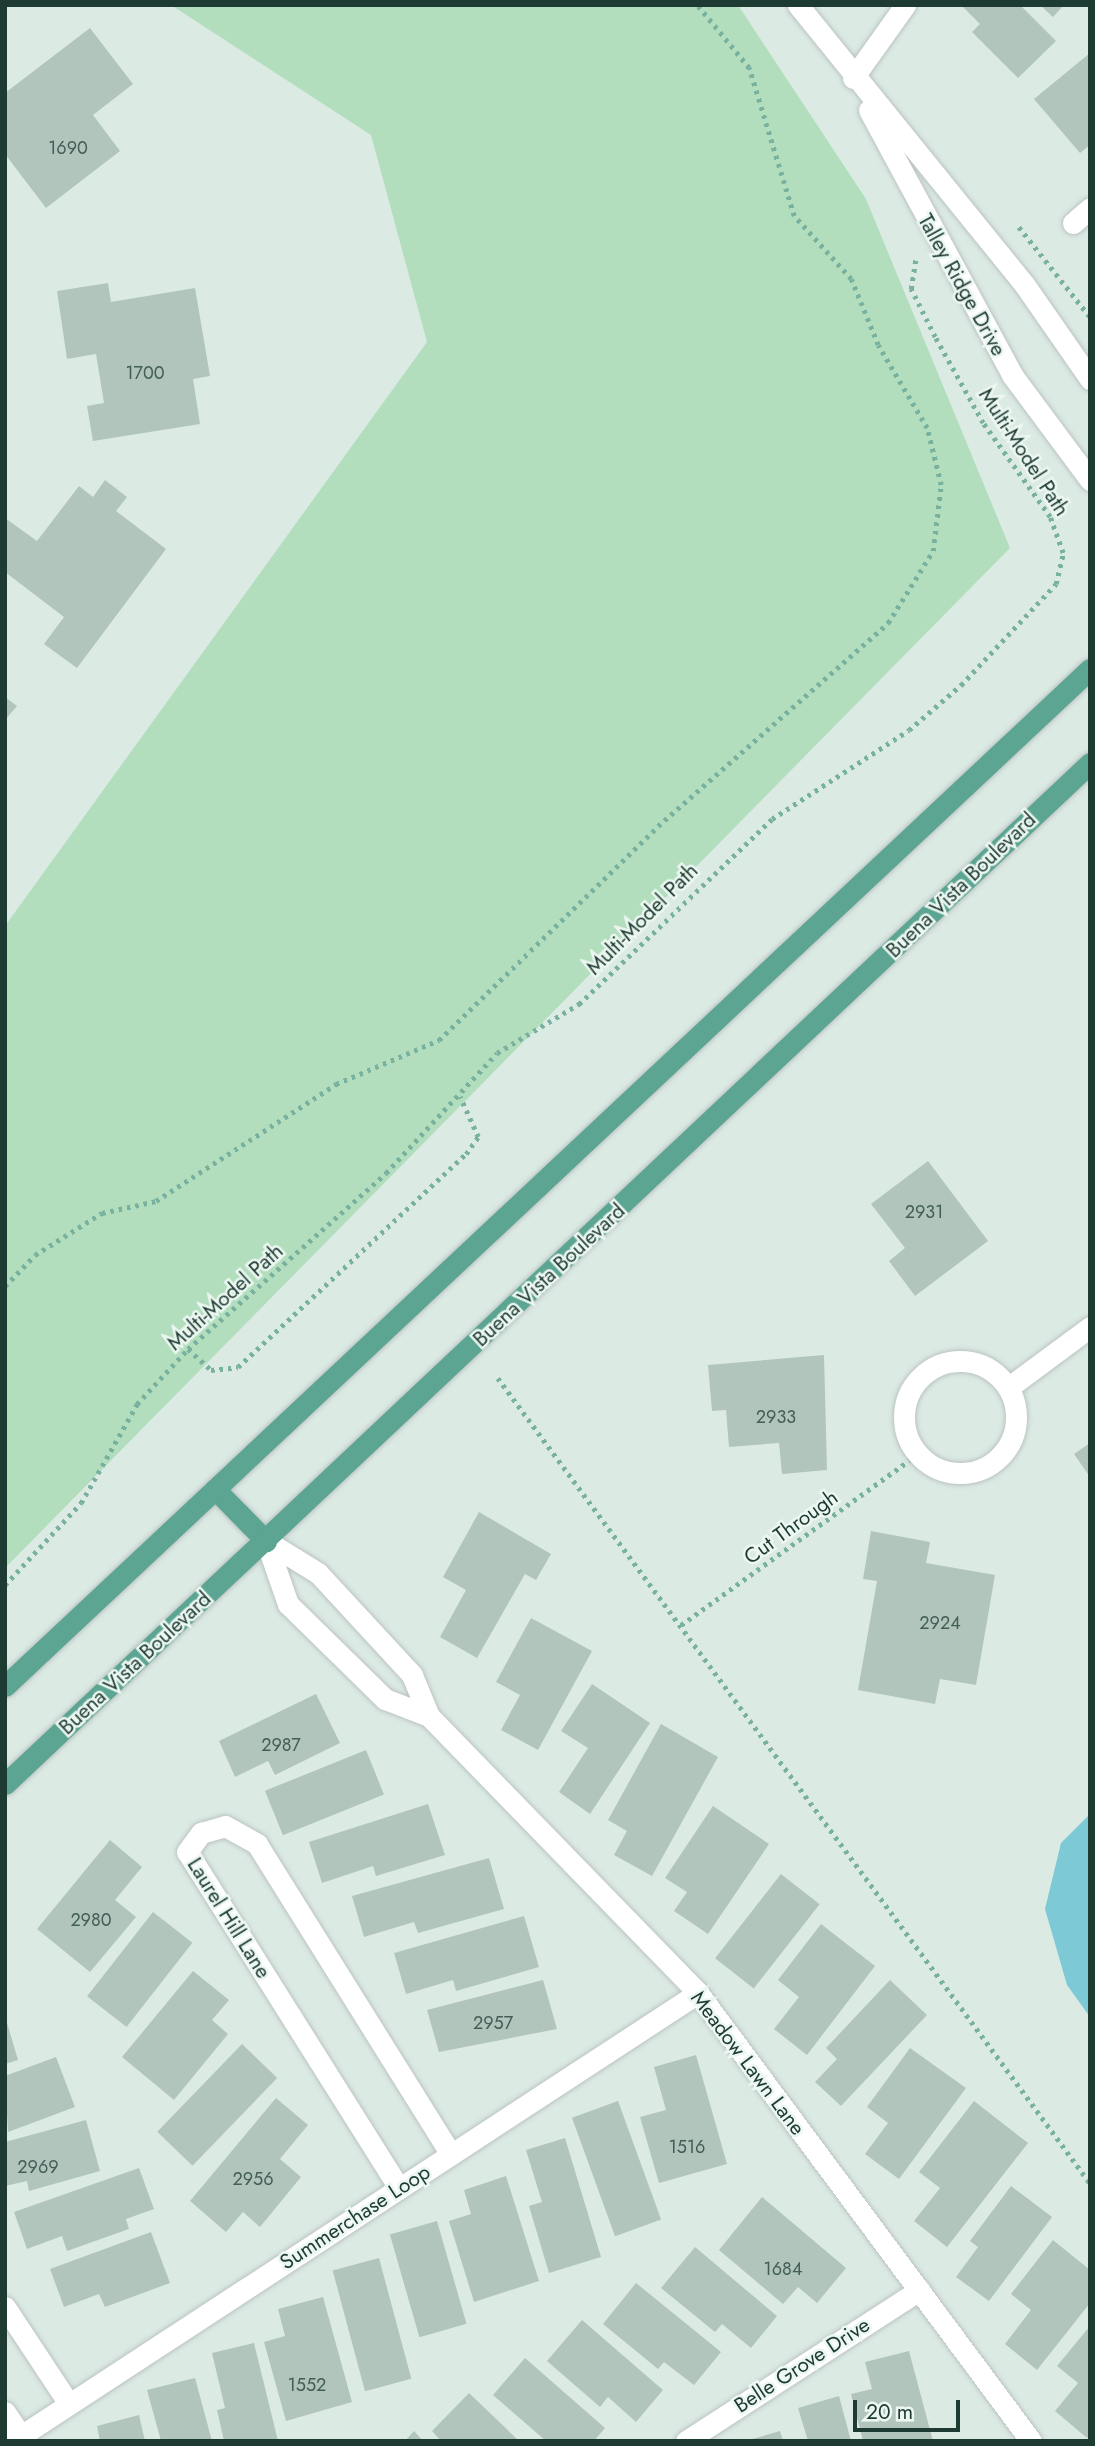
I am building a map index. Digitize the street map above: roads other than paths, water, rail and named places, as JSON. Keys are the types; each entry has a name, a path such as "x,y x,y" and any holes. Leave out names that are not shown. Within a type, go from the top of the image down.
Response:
{"main road":[{"path":"5,1686 1090,669"},
{"name":"Buena Vista Boulevard","path":"5,1784 1090,763"},
{"path":"215,1489 266,1541"}],"street":[{"name":"Talley Ridge Drive","path":"798,5 853,78 1024,284 1090,379"},
{"path":"853,78 905,5"},
{"name":"Talley Ridge Drive","path":"853,78 935,240 1012,375 1090,480"},
{"path":"1073,223 1090,208"},
{"path":"1009,1387 1090,1327"},
{"path":"944,1362 980,1364 1009,1387 1017,1423 994,1462 951,1472 918,1454 904,1420 906,1401 927,1371 944,1362"},
{"name":"Meadow Lawn Lane","path":"266,1541 288,1604 385,1699 429,1716"},
{"name":"Meadow Lawn Lane","path":"266,1541 327,1584 412,1675 429,1716 698,1993 1031,2441"},
{"name":"Laurel Hill Lane","path":"399,2188 187,1852 201,1833 225,1826 257,1844 451,2154"},
{"name":"Summerchase Loop","path":"17,2438 698,1993"},
{"name":"Belle Grove Drive","path":"686,2441 919,2290"},
{"path":"5,2307 69,2404"},
{"path":"5,2412 17,2438"}],"water":[{"path":"1090,1814 1090,2017 1067,1985 1045,1909 1061,1843"}]}
